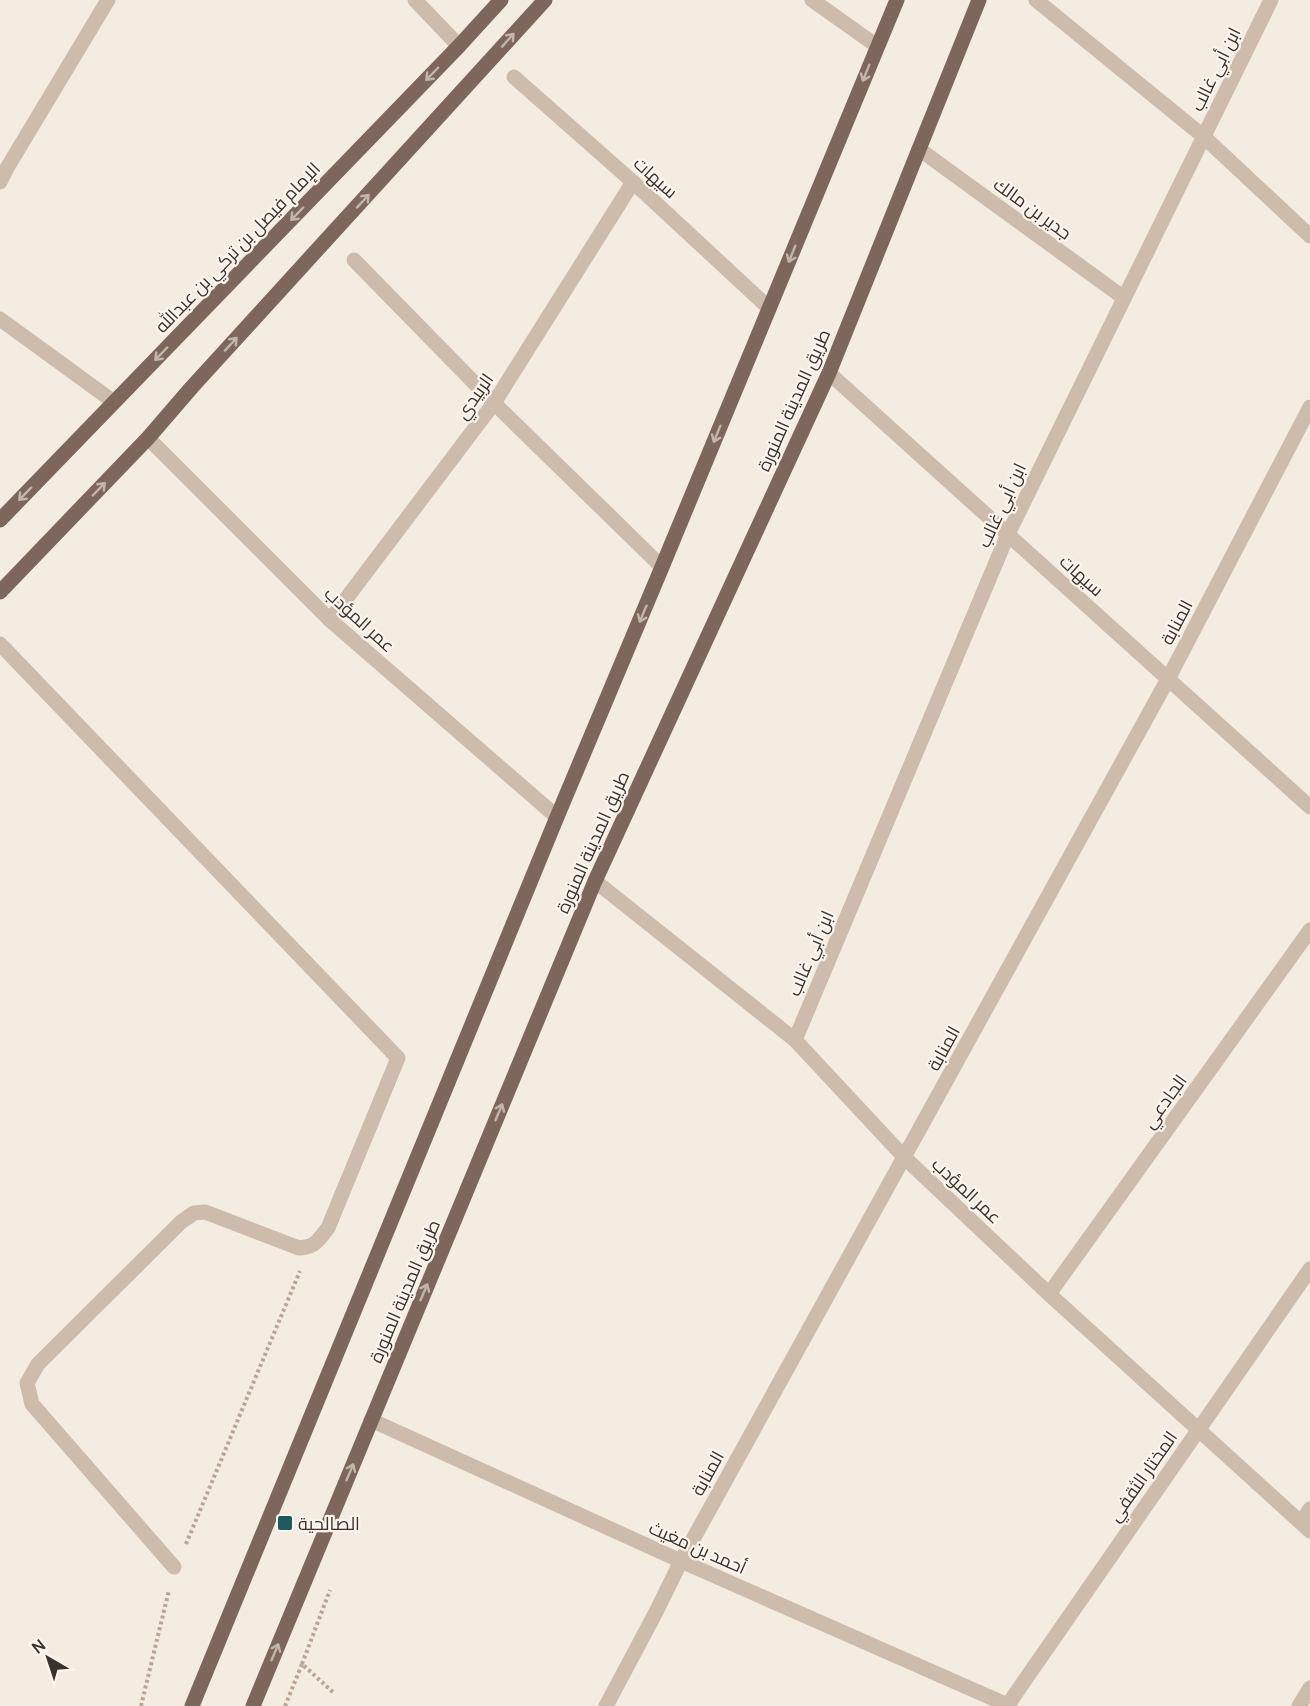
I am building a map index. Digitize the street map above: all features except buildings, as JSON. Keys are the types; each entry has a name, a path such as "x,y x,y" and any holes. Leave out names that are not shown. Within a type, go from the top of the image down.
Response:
{"main road":[{"name":"الإمام فيصل بن تركي بن عبدالله","path":"0,520 501,0"},
{"path":"0,592 148,438 545,0"},
{"name":"طريق المدينة المنورة","path":"192,1706 557,817 663,567 897,0"},
{"name":"طريق المدينة المنورة","path":"253,1706 595,881 829,373 979,0"}],"street":[{"path":"0,182 3,167 108,0"},
{"path":"415,0 459,46"},
{"path":"812,0 878,46"},
{"path":"1036,0 1203,136 1310,236"},
{"name":"ابن أبي غالب","path":"795,1040 1008,534 1270,0"},
{"name":"سيهات","path":"513,77 633,182 769,308"},
{"name":"جدير بن مالك","path":"919,149 1124,298"},
{"name":"الربيدي","path":"330,621 494,403 633,182"},
{"path":"354,260 494,403 663,567"},
{"path":"0,319 114,402"},
{"name":"سيهات","path":"829,373 1310,807"},
{"name":"المنابة","path":"606,1706 681,1561 1168,679 1310,407"},
{"name":"عمر المؤدب","path":"148,438 330,621 557,817"},
{"path":"0,644 398,1058 328,1228 319,1240 309,1247 299,1248 205,1212 194,1212 181,1222 38,1364 27,1383 32,1404 174,1567"},
{"name":"عمر المؤدب","path":"595,881 795,1040 904,1158 1049,1294 1305,1527"},
{"name":"الجادعي","path":"1049,1294 1310,930"},
{"name":"المختار الثقفي","path":"1009,1706 1310,1269"},
{"name":"أحمد بن مغيث","path":"371,1420 681,1561 1009,1706"},
{"path":"1305,1527 1310,1509"},
{"path":"1299,1706 1310,1688"}],"path":[{"path":"141,1706 174,1567 193,1529 309,1247"},
{"path":"285,1706 302,1664 334,1693"}],"place":[{"name":"الصالحية","path":"285,1523"}]}
